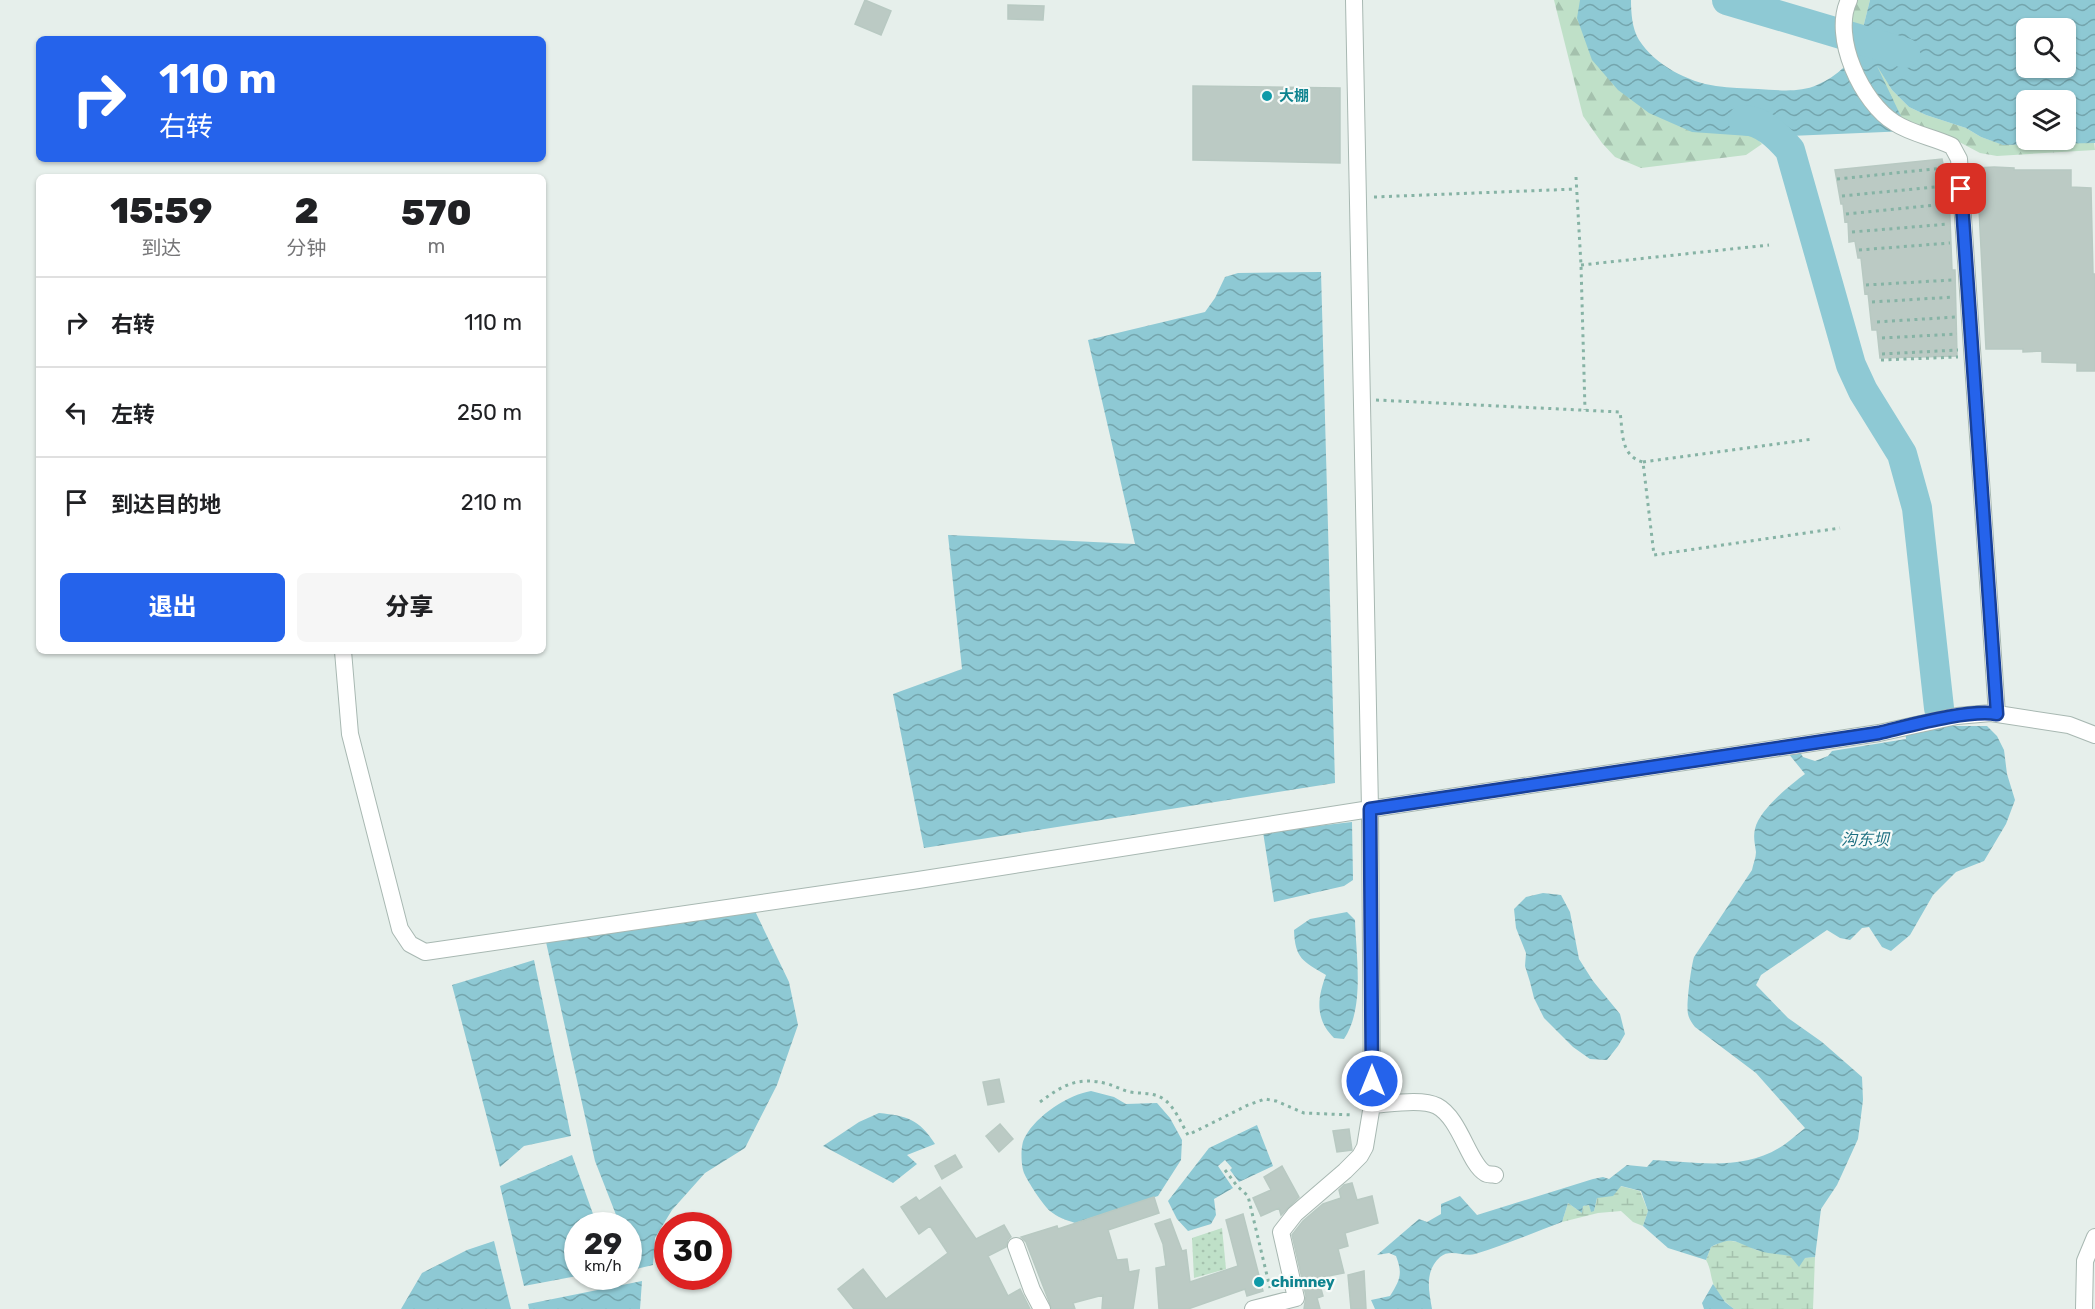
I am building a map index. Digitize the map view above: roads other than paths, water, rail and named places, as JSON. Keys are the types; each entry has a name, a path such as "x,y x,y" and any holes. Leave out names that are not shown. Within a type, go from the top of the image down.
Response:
{"street":[{"path":"1253,1309 1296,1298 1281,1232 1295,1214 1360,1156 1365,1147 1371,1110 1370,809 1354,0"},
{"path":"1849,0 1843,25 1845,45 1869,98 1879,112 1894,123 1910,132 1952,146 1959,159 1997,714"},
{"path":"343,654 350,734 400,929 410,944 425,952 912,881 1370,809 1879,733 1957,716 1991,712 2069,725 2095,735"},
{"path":"1371,1110 1417,1102 1436,1105 1448,1115 1485,1173 1495,1175"},
{"path":"2084,1309 2085,1261 2095,1236"},
{"path":"1016,1246 1032,1290 1042,1309"}],"water":[{"path":"1580,0 1631,0 1633,26 1646,49 1673,71 1694,81 1732,88 1788,90 1810,88 1824,82 1838,73 1866,44 1863,28 1870,0 2095,0 2095,143 2076,143 2076,90 2016,90 2016,145 2003,145 1981,137 1966,128 1909,107 1892,90 1877,66 1908,131 1763,137 1692,132 1649,113 1618,90 1592,60 1577,18"},
{"path":"1321,272 1335,783 924,848 893,694 962,669 948,535 1135,544 1088,340 1205,312 1225,277 1238,273"},
{"name":"沟东坝","path":"1939,708 1942,726 1987,726 1997,736 2004,750 2007,774 2015,800 2006,824 1984,861 1956,872 1933,895 1910,935 1891,951 1882,947 1869,927 1862,928 1850,940 1840,938 1827,930 1761,975 1756,985 1788,1018 1822,1042 1862,1077 1863,1100 1858,1139 1837,1185 1821,1209 1815,1257 1805,1258 1799,1267 1790,1256 1761,1251 1730,1241 1711,1247 1706,1260 1668,1248 1643,1226 1648,1211 1641,1191 1621,1186 1613,1196 1597,1198 1594,1211 1591,1212 1589,1205 1583,1206 1582,1213 1568,1203 1562,1222 1475,1254 1444,1254 1435,1263 1430,1275 1429,1289 1432,1309 1375,1309 1371,1300 1390,1296 1400,1272 1396,1256 1389,1253 1377,1255 1419,1219 1427,1222 1441,1214 1441,1204 1460,1196 1477,1215 1593,1179 1603,1177 1609,1179 1627,1165 1647,1167 1653,1160 1718,1163 1749,1160 1779,1148 1805,1128 1756,1073 1695,1027 1688,1014 1690,977 1694,957 1752,870 1756,854 1754,832 1762,814 1776,798 1805,774 1788,753 1798,749 1803,757 1815,761 1828,756 1832,751 1906,739 1905,729 1939,723 1936,709"},
{"path":"1352,822 1353,880 1344,886 1274,902 1263,832"},
{"path":"1543,893 1561,895 1570,912 1579,959 1593,981 1620,1014 1625,1034 1607,1060 1590,1059 1573,1047 1544,1018 1534,998 1525,966 1526,953 1516,928 1514,909 1526,897"},
{"path":"754,909 789,982 798,1025 777,1085 745,1148 705,1173 671,1212 654,1212 653,1265 642,1268 642,1212 615,1212 595,1161 546,942"},
{"path":"1347,912 1355,920 1358,981 1355,1012 1344,1039 1334,1038 1323,1024 1320,1000 1326,975 1311,966 1298,953 1294,930 1310,919"},
{"path":"534,960 571,1136 524,1146 500,1167 452,985"},
{"path":"1091,1091 1114,1097 1126,1104 1157,1103 1170,1118 1182,1140 1181,1160 1158,1196 1075,1223 1047,1208 1029,1182 1024,1173 1022,1160 1023,1141 1037,1121 1054,1107"},
{"path":"879,1113 912,1120 935,1144 907,1155 917,1164 893,1183 823,1146 859,1122"},
{"path":"1257,1125 1273,1166 1239,1182 1225,1160 1218,1166 1233,1188 1214,1199 1216,1215 1211,1224 1188,1231 1177,1219 1168,1201 1209,1148"},
{"path":"572,1155 592,1212 564,1212 564,1278 524,1286 500,1186"},
{"path":"494,1241 511,1309 401,1309 422,1273 467,1250"},
{"path":"1713,1284 1725,1302 1734,1309 1704,1309 1702,1303"},
{"path":"597,1290 641,1290 640,1309 529,1309 528,1304"}],"waterway":[{"path":"1727,0 1905,53"},
{"path":"1743,120 1763,126 1790,150 1851,365 1863,391 1902,454 1917,508 1939,708"}],"place":[{"name":"大棚","path":"1267,96"},
{"name":"chimney","path":"1259,1282"}]}
